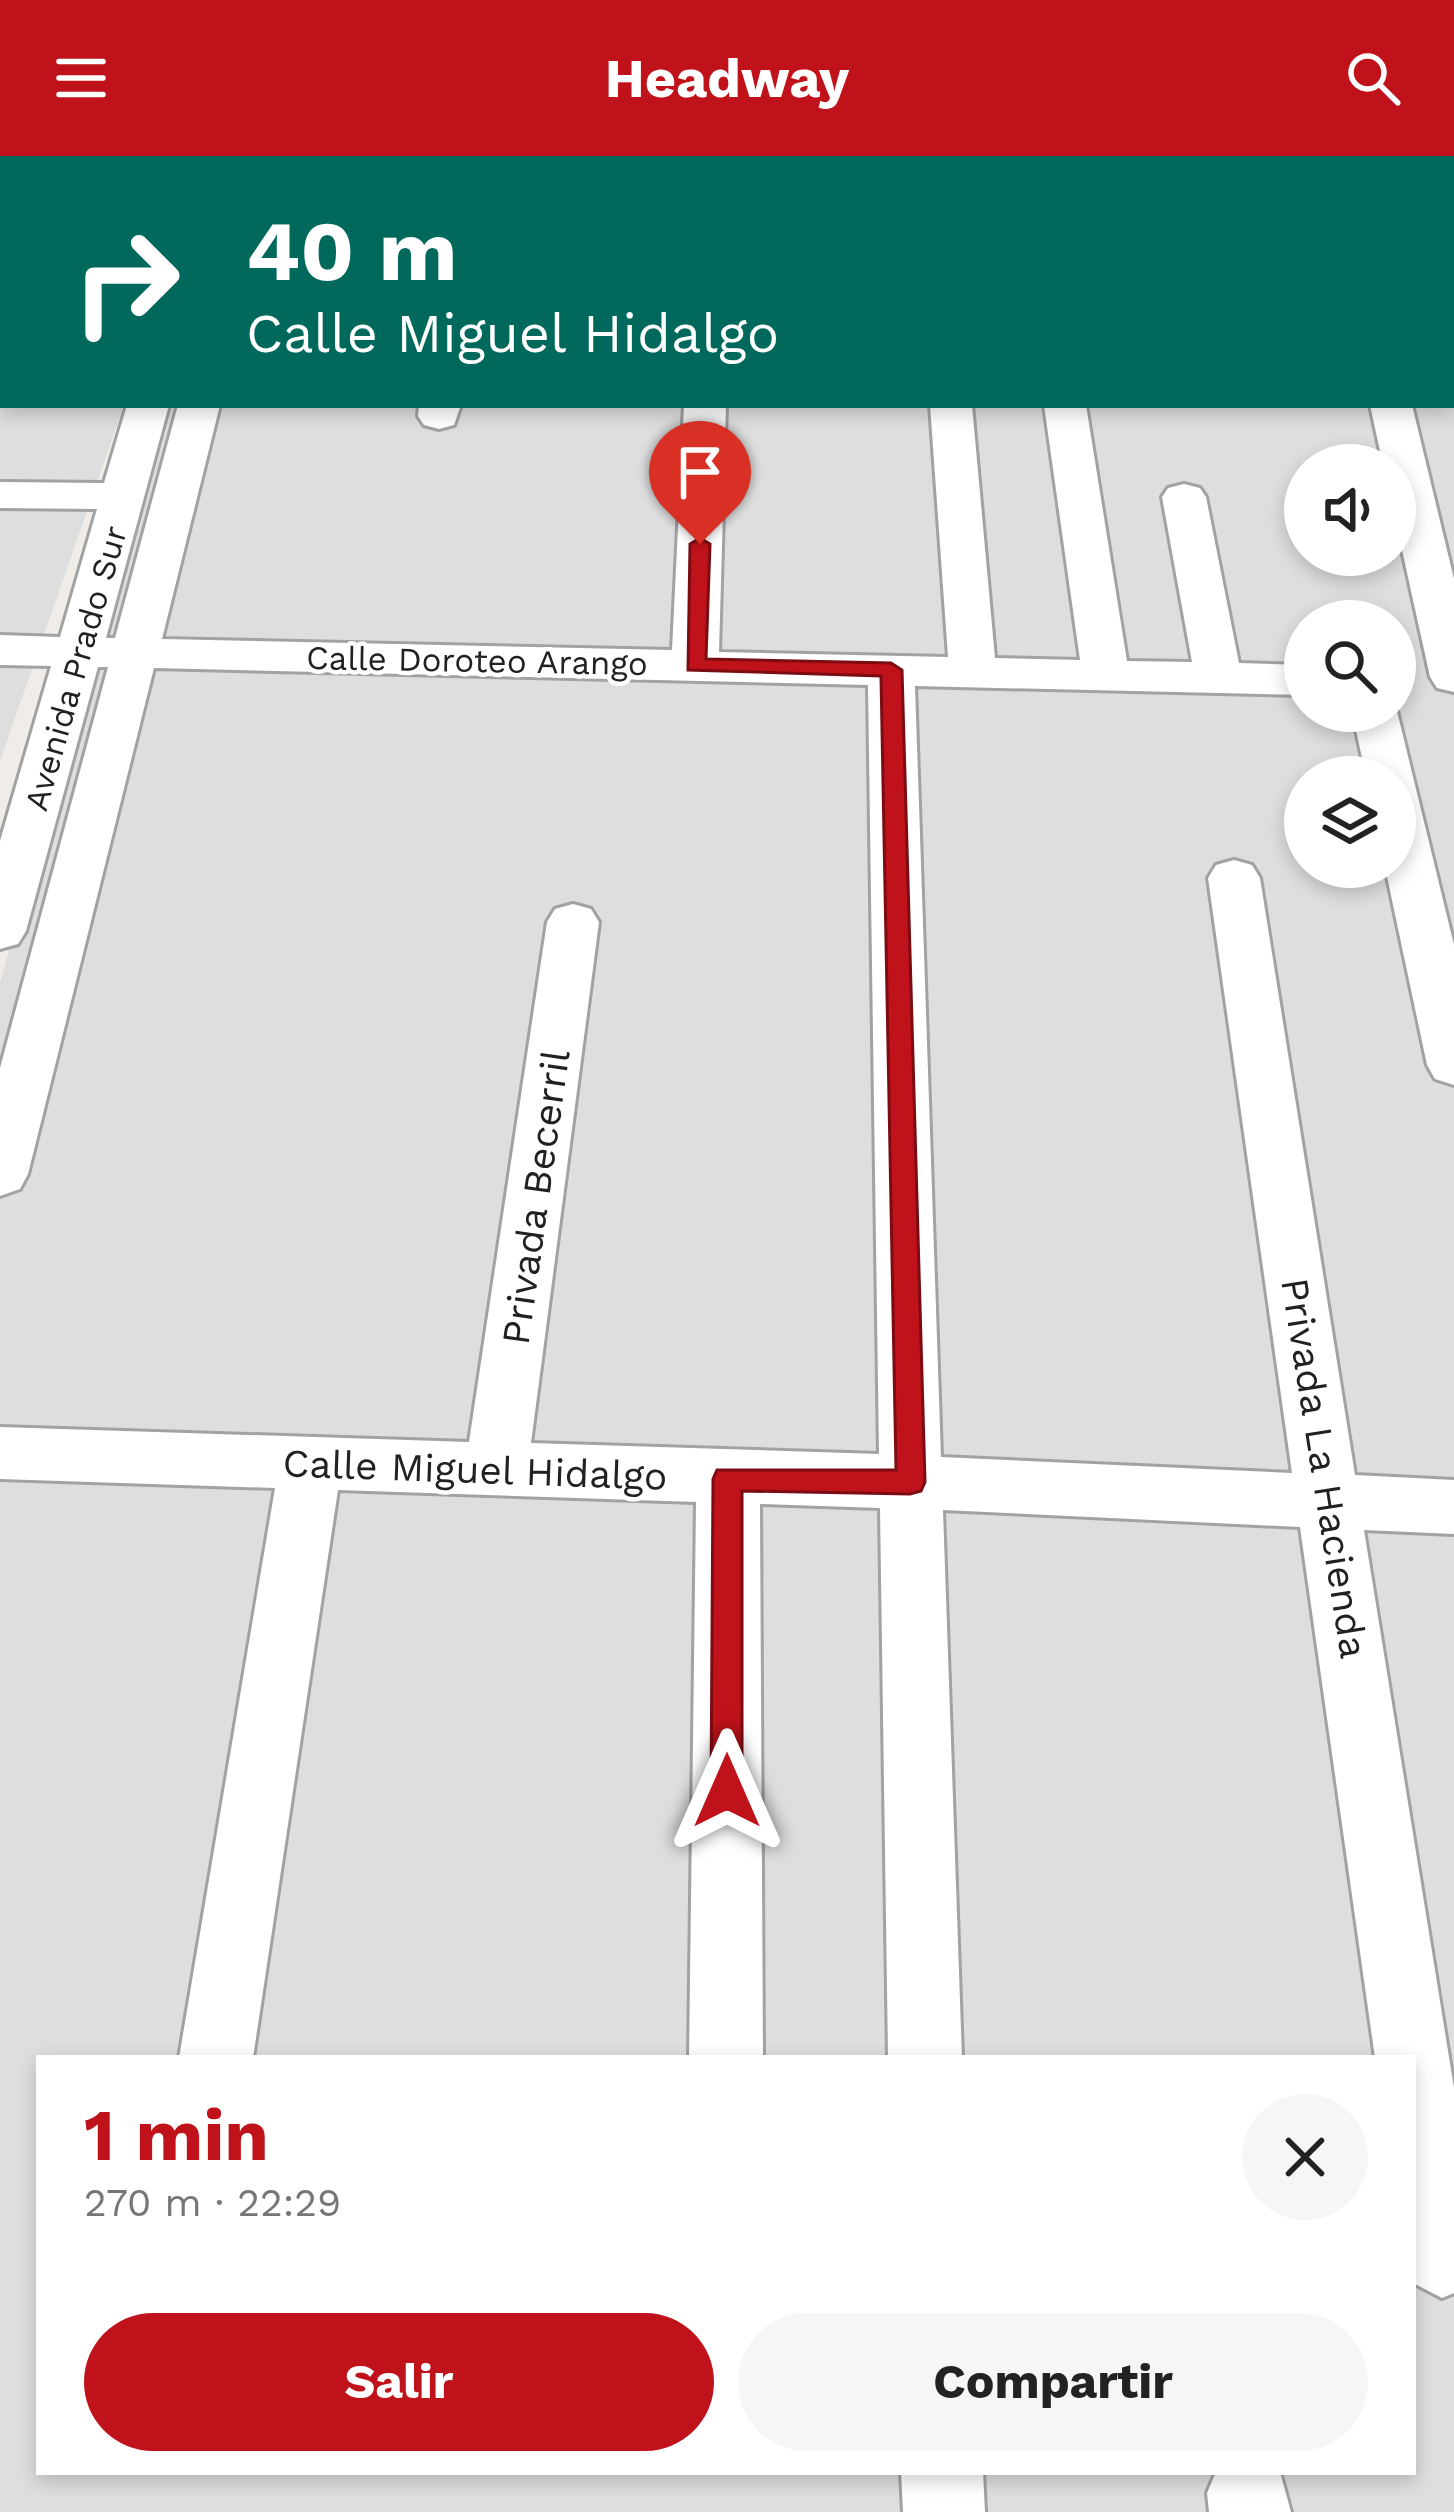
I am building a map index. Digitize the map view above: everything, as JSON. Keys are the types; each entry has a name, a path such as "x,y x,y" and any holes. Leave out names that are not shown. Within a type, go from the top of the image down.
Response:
{"street":[{"name":"Avenida Prado Sur","path":"0,931 15,826 81,651 147,408"},
{"path":"0,1174 198,408"},
{"path":"695,665 705,408"},
{"path":"951,408 974,672"},
{"path":"1065,408 1105,668"},
{"path":"1392,408 1454,680 1416,681"},
{"path":"0,495 124,496"},
{"path":"1184,497 1218,678"},
{"name":"Calle Doroteo Arango","path":"0,650 974,672 1105,668 1284,680"},
{"path":"891,670 925,2055"},
{"name":"Privada La Hacienda","path":"1234,878 1412,2055"},
{"path":"1415,888 1454,1065"},
{"name":"Privada Becerril","path":"496,1471 573,922"},
{"name":"Calle Miguel Hidalgo","path":"0,1453 910,1482 1454,1507"},
{"path":"216,2055 310,1462"},
{"path":"726,2055 728,1479"},
{"name":"Privada La Hacienda","path":"1416,2081 1442,2259"},
{"path":"942,2475 944,2512"}],"shaded area":[{"path":"0,408 123,408 0,761"},
{"path":"156,408 1454,408 1454,2512 0,2512 0,983"}],"route":[{"path":"700,544 695,665 891,670 910,1482 728,1479 727,1791"}]}
